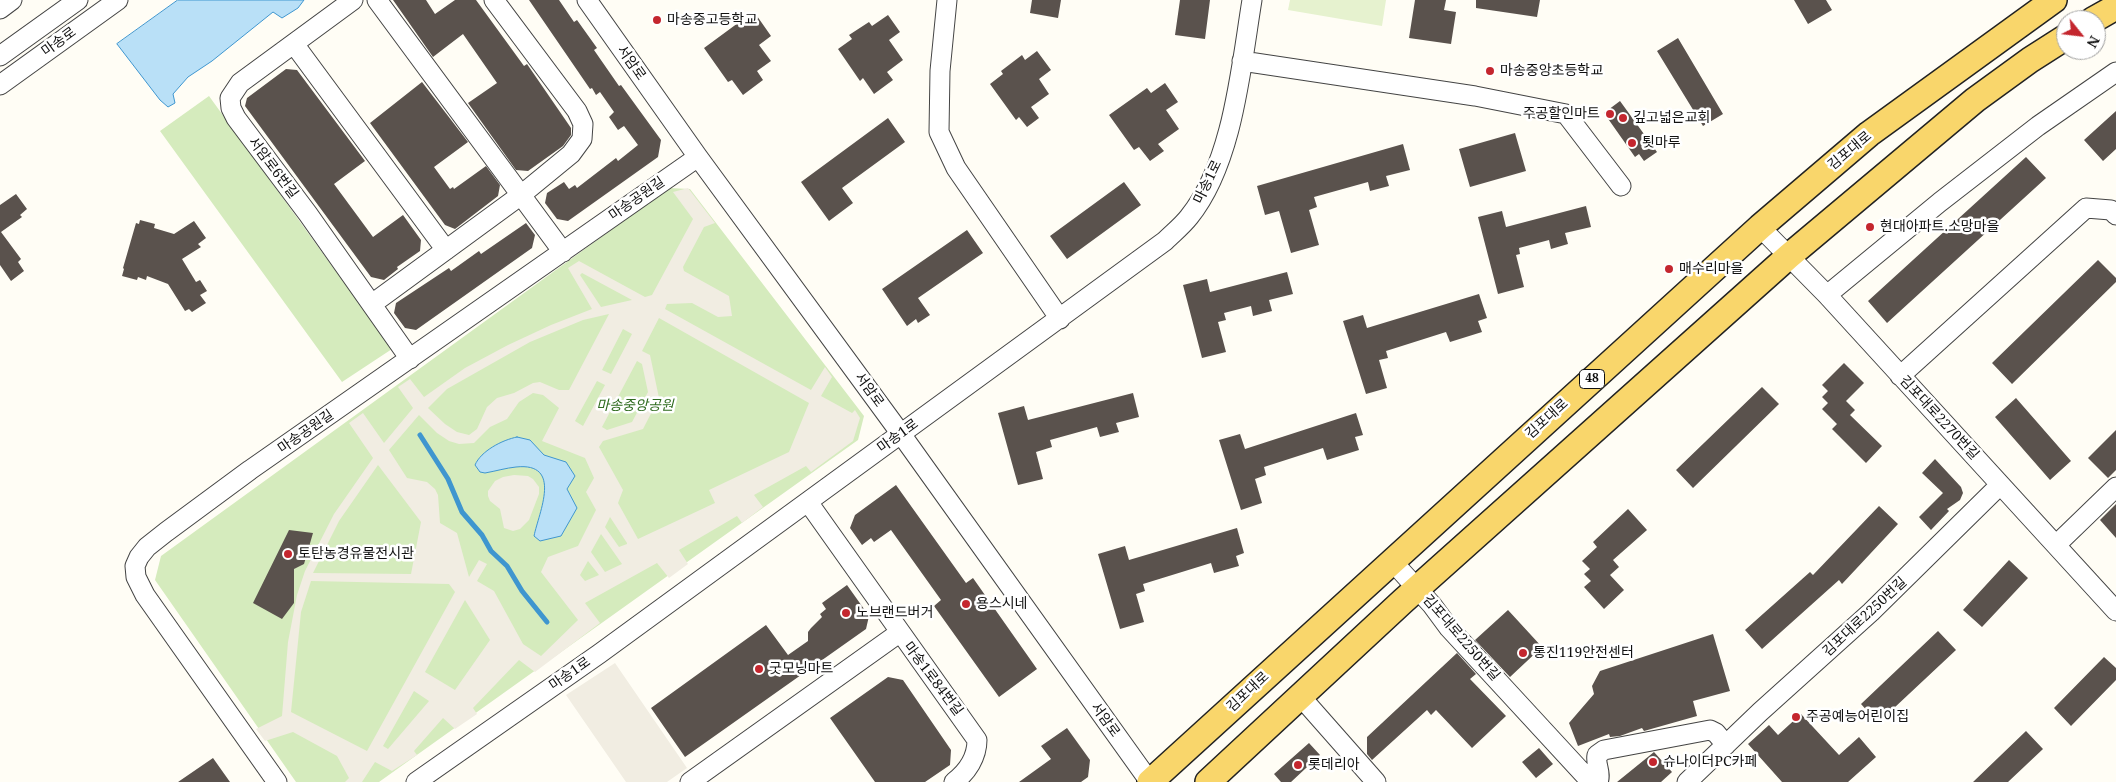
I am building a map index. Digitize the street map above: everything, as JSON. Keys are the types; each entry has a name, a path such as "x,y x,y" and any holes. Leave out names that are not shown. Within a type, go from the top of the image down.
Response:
{"main road":[{"name":"김포대로","path":"1150,782 1760,227 1869,134 2054,0"},
{"path":"1208,782 1302,697 1417,588 1789,256 1975,100 2056,43"}],"street":[{"path":"0,9 12,0"},
{"name":"마송로","path":"0,56 78,0"},
{"name":"마송로","path":"4,78 118,0"},
{"name":"서암로6번길","path":"354,0 240,83 230,98 231,108 236,118 410,359"},
{"path":"377,0 563,252"},
{"path":"372,304 521,195 571,154 582,139 583,124 577,111 494,0"},
{"name":"서암로","path":"587,0 698,157 901,434 1150,782"},
{"path":"948,0 940,71 939,132 956,168 1060,318"},
{"name":"마송1로","path":"416,782 599,654 1165,241 1189,217 1212,179 1225,143 1252,0"},
{"path":"294,44 446,250"},
{"path":"1242,61 1475,96 1566,114 1621,186"},
{"path":"1828,296 1940,202 2038,126 2116,72"},
{"name":"마송공원길","path":"277,782 145,595 136,577 135,566 139,557 166,532 698,157"},
{"path":"1900,376 2086,208 2111,210 2116,215"},
{"name":"김포대로2270번길","path":"1760,227 1828,296 2116,611"},
{"name":"김포대로2250번길","path":"1687,782 1871,612 2000,485"},
{"path":"2056,545 2116,487"},
{"name":"마송1로84번길","path":"808,502 899,634 977,740 977,750 973,759 954,782"},
{"name":"김포대로2250번길","path":"1392,561 1417,588 1448,628 1591,782"},
{"path":"690,782 899,634"},
{"path":"1302,697 1376,782"},
{"path":"1598,782 1600,776 1596,762 1597,755 1604,750 1710,730 1716,733 1726,745"}],"green space":[{"path":"1290,0 1386,0 1382,26 1288,10"},
{"path":"209,96 392,349 342,382 160,131"},
{"name":"마송중앙공원","path":"669,188 690,189 864,416 858,440 379,782 296,782 155,580 161,556"}],"shaded area":[{"path":"688,188 715,223 704,227 683,267 684,271 729,296 732,316 718,317 692,303 667,304 665,309 811,390 825,367 832,377 821,396 852,413 855,410 860,418 853,441 811,472 806,466 754,495 763,507 742,523 737,516 679,550 688,564 669,578 657,563 585,603 600,623 535,672 519,660 473,708 477,714 455,729 443,718 414,751 417,755 392,771 375,762 362,782 345,782 349,778 337,756 293,732 265,741 256,729 282,716 288,642 297,595 305,571 334,514 373,458 349,423 363,413 384,443 413,408 398,387 410,379 424,397 465,368 508,345 592,309 568,268 579,261 645,297 652,295 693,219 673,192","holes":["582,273 632,300 601,307 580,275","609,314 569,390 559,390 540,382 533,383 514,393 497,398 487,407 477,429 469,435 457,432 428,408 447,389 530,342 583,320","659,318 809,403 789,452 709,490 715,503 638,539 618,503 623,490 599,447 603,441 643,429 659,398 650,355 642,351","623,329 632,334 611,374 602,370","637,361 642,364 648,392 632,422 607,430 602,427","597,381 605,385 583,426 575,421","533,393 543,395 559,408 542,441 585,458 594,478 586,492 596,510 578,546 548,557 541,572 578,620 541,656 523,644 494,591 477,581 487,564 479,560 469,577 457,533 440,523 438,495 435,489 427,482 407,478 389,450 419,415 437,433 449,441 459,444 474,443 490,427 507,419 519,402","378,465 421,522 411,574 313,573 339,521","610,517 627,544 619,547 605,527","601,534 622,564 605,572 591,552","588,561 599,575 585,581 580,575","311,581 449,584 455,592 367,751 291,712 301,612","465,600 490,640 455,690 425,672","414,691 429,701 388,749 383,746"]},
{"path":"514,475 528,476 533,479 539,487 539,494 529,520 520,529 513,531 504,528 500,509 490,501 488,491 495,481"},
{"path":"615,663 687,768 667,782 626,782 566,695"}],"water":[{"path":"178,0 304,0 298,8 282,18 273,12 212,61 188,77 173,94 175,103 168,107 160,100 117,44"},
{"path":"517,437 530,440 544,455 566,462 575,476 567,489 577,508 561,536 540,541 534,536 544,491 544,480 539,472 530,468 516,467 485,473 480,472 475,465 482,455 493,447"}],"building":[{"path":"393,0 426,0 435,14 455,0 476,0 524,66 527,64 571,128 571,135 563,146 528,171 516,170 468,103 497,83 463,34 433,57"},
{"path":"529,0 559,0 574,22 577,20 597,48 594,50 619,86 621,85 661,140 658,157 568,221 557,219 545,203 547,193 564,182 569,189 575,185 577,188 616,158 618,161 638,145 624,126 618,130 609,117 614,112 600,92 596,95 592,88 590,89"},
{"path":"1032,0 1061,0 1058,18 1030,13"},
{"path":"1180,0 1210,0 1205,39 1175,35"},
{"path":"1415,0 1446,0 1444,10 1456,12 1451,44 1409,38"},
{"path":"1476,0 1540,0 1537,17 1476,8"},
{"path":"1794,0 1826,0 1832,10 1808,24"},
{"path":"888,15 900,32 889,40 903,60 887,72 893,80 874,94 863,78 860,81 838,49 852,39 849,35 869,22 872,26"},
{"path":"757,16 771,36 759,45 771,61 757,71 763,80 743,95 732,80 728,82 704,48 738,23 742,27"},
{"path":"1678,38 1723,114 1703,126 1657,51"},
{"path":"1037,51 1051,70 1039,79 1049,94 1031,107 1039,118 1027,127 1019,117 1016,120 990,84 1003,74 1001,71 1022,55 1025,60"},
{"path":"286,69 297,70 365,161 334,184 373,237 403,215 421,240 420,251 397,267 398,269 384,280 371,277 245,106 247,98"},
{"path":"422,82 468,142 434,167 450,189 453,187 454,189 486,166 500,185 498,196 455,229 445,225 370,123"},
{"path":"1165,83 1178,102 1166,110 1179,129 1158,144 1164,151 1150,161 1139,147 1134,150 1109,115 1147,88 1151,93"},
{"path":"1620,101 1657,152 1644,161 1639,154 1635,157 1604,113"},
{"path":"2116,111 2116,149 2103,161 2084,140"},
{"path":"888,118 905,142 842,188 853,203 829,221 801,182"},
{"path":"1515,133 1526,171 1470,187 1459,149"},
{"path":"1403,144 1410,170 1386,176 1389,186 1370,191 1368,182 1314,197 1317,207 1309,210 1319,245 1291,253 1279,211 1265,215 1257,186"},
{"path":"2026,157 2046,178 1887,323 1868,301"},
{"path":"1124,182 1141,205 1067,259 1050,236"},
{"path":"16,194 27,209 20,215 22,217 1,232 21,259 18,262 24,271 11,281 0,265 0,205"},
{"path":"1586,206 1591,227 1565,233 1568,244 1551,249 1549,240 1519,248 1520,254 1516,255 1524,287 1498,294 1478,217 1502,211 1506,227"},
{"path":"140,220 155,224 154,228 174,234 194,221 206,238 198,244 201,247 182,259 196,282 200,280 207,291 200,295 206,303 192,312 189,309 185,311 168,284 147,276 146,280 138,277 137,280 122,276 136,223 139,224"},
{"path":"526,223 535,235 532,248 416,330 405,328 394,313 396,303 449,268 451,271 479,251 481,254"},
{"path":"967,230 983,253 918,298 930,315 918,323 916,319 907,326 882,289"},
{"path":"2098,260 2116,278 2116,282 2012,384 1992,363"},
{"path":"1287,272 1293,294 1269,300 1272,311 1253,316 1251,306 1224,313 1226,320 1218,322 1226,352 1202,358 1183,285 1207,279 1210,292"},
{"path":"1479,294 1487,318 1478,321 1482,332 1450,342 1446,332 1386,351 1388,358 1379,360 1387,388 1366,394 1343,321 1363,315 1367,328"},
{"path":"1844,363 1864,383 1846,401 1855,410 1850,415 1882,446 1866,463 1832,429 1837,424 1822,409 1828,403 1822,397 1828,391 1822,385"},
{"path":"1762,387 1779,404 1693,488 1676,470"},
{"path":"1133,393 1139,417 1116,423 1119,432 1100,437 1097,427 1050,440 1052,447 1036,452 1043,479 1018,485 998,413 1024,406 1028,420"},
{"path":"2016,398 2071,461 2050,480 1995,417"},
{"path":"1356,413 1363,435 1355,437 1359,450 1327,460 1323,448 1264,467 1266,475 1255,479 1262,503 1241,510 1219,440 1240,434 1245,449"},
{"path":"2116,430 2116,470 2108,478 2088,458"},
{"path":"1935,459 1961,487 1963,493 1960,500 1947,509 1949,511 1931,530 1919,517 1943,493 1922,473"},
{"path":"896,485 966,583 973,578 1037,669 999,697 934,606 941,600 891,530 874,542 871,538 862,545 850,528 855,515"},
{"path":"2116,504 2116,538 2100,520"},
{"path":"1879,506 1898,524 1842,584 1839,580 1762,649 1745,630 1810,572 1813,575"},
{"path":"1628,509 1647,530 1613,560 1619,567 1610,575 1624,590 1604,609 1584,587 1591,581 1584,574 1590,569 1582,561 1597,547 1593,542"},
{"path":"1237,528 1244,553 1236,556 1239,566 1214,573 1211,563 1143,584 1145,591 1136,594 1144,622 1120,629 1098,554 1125,546 1129,560"},
{"name":"토탄농경유물전시관","path":"289,530 313,533 304,564 294,569 294,603 282,619 253,603"},
{"path":"2009,560 2028,578 1982,627 1963,610"},
{"path":"847,585 869,616 866,629 685,757 651,708 766,625 788,655 808,641 808,632 822,617 820,614 826,609 822,603"},
{"path":"1508,610 1542,647 1510,677 1475,640"},
{"path":"1938,631 1956,650 1878,723 1861,704"},
{"path":"1713,634 1730,691 1693,701 1697,716 1644,731 1642,728 1620,736 1610,737 1609,734 1578,746 1569,723 1594,694 1592,686 1600,671"},
{"path":"1457,653 1476,674 1470,679 1506,716 1472,748 1436,710 1431,715 1427,710 1372,760 1367,754 1367,737"},
{"path":"2104,657 2116,668 2116,680 2071,726 2054,708"},
{"path":"888,677 903,680 951,750 950,765 925,782 875,782 830,718"},
{"path":"1801,714 1839,755 1859,737 1876,757 1848,782 1782,782 1748,744 1769,725 1778,735"},
{"path":"1067,728 1090,760 1088,777 1081,782 1019,782 1051,759 1041,746"},
{"path":"2026,731 2043,749 2008,782 1973,782"},
{"path":"1309,743 1320,755 1291,782 1281,782 1274,774"},
{"path":"1539,748 1553,764 1536,778 1522,762"},
{"name":"슈나이더PC카페","path":"1654,752 1672,772 1661,782 1617,782"},
{"path":"213,758 230,782 178,782"}],"waterway":[{"path":"420,435 448,479 462,512 482,535 491,551 507,566 522,591 547,622"}],"place":[{"name":"마송중고등학교","path":"657,20"},
{"name":"마송중앙초등학교","path":"1490,71"},
{"name":"주공할인마트","path":"1610,114"},
{"name":"깊고넓은교회","path":"1623,118"},
{"name":"툇마루","path":"1632,143"},
{"name":"현대아파트.소망마을","path":"1870,227"},
{"name":"매수리마을","path":"1669,269"},
{"name":"토탄농경유물전시관","path":"288,554"},
{"name":"용스시네","path":"966,604"},
{"name":"노브랜드버거","path":"846,613"},
{"name":"통진119안전센터","path":"1523,653"},
{"name":"굿모닝마트","path":"759,669"},
{"name":"주공예능어린이집","path":"1796,717"},
{"name":"슈나이더PC카페","path":"1653,762"},
{"name":"롯데리아","path":"1298,765"}]}
